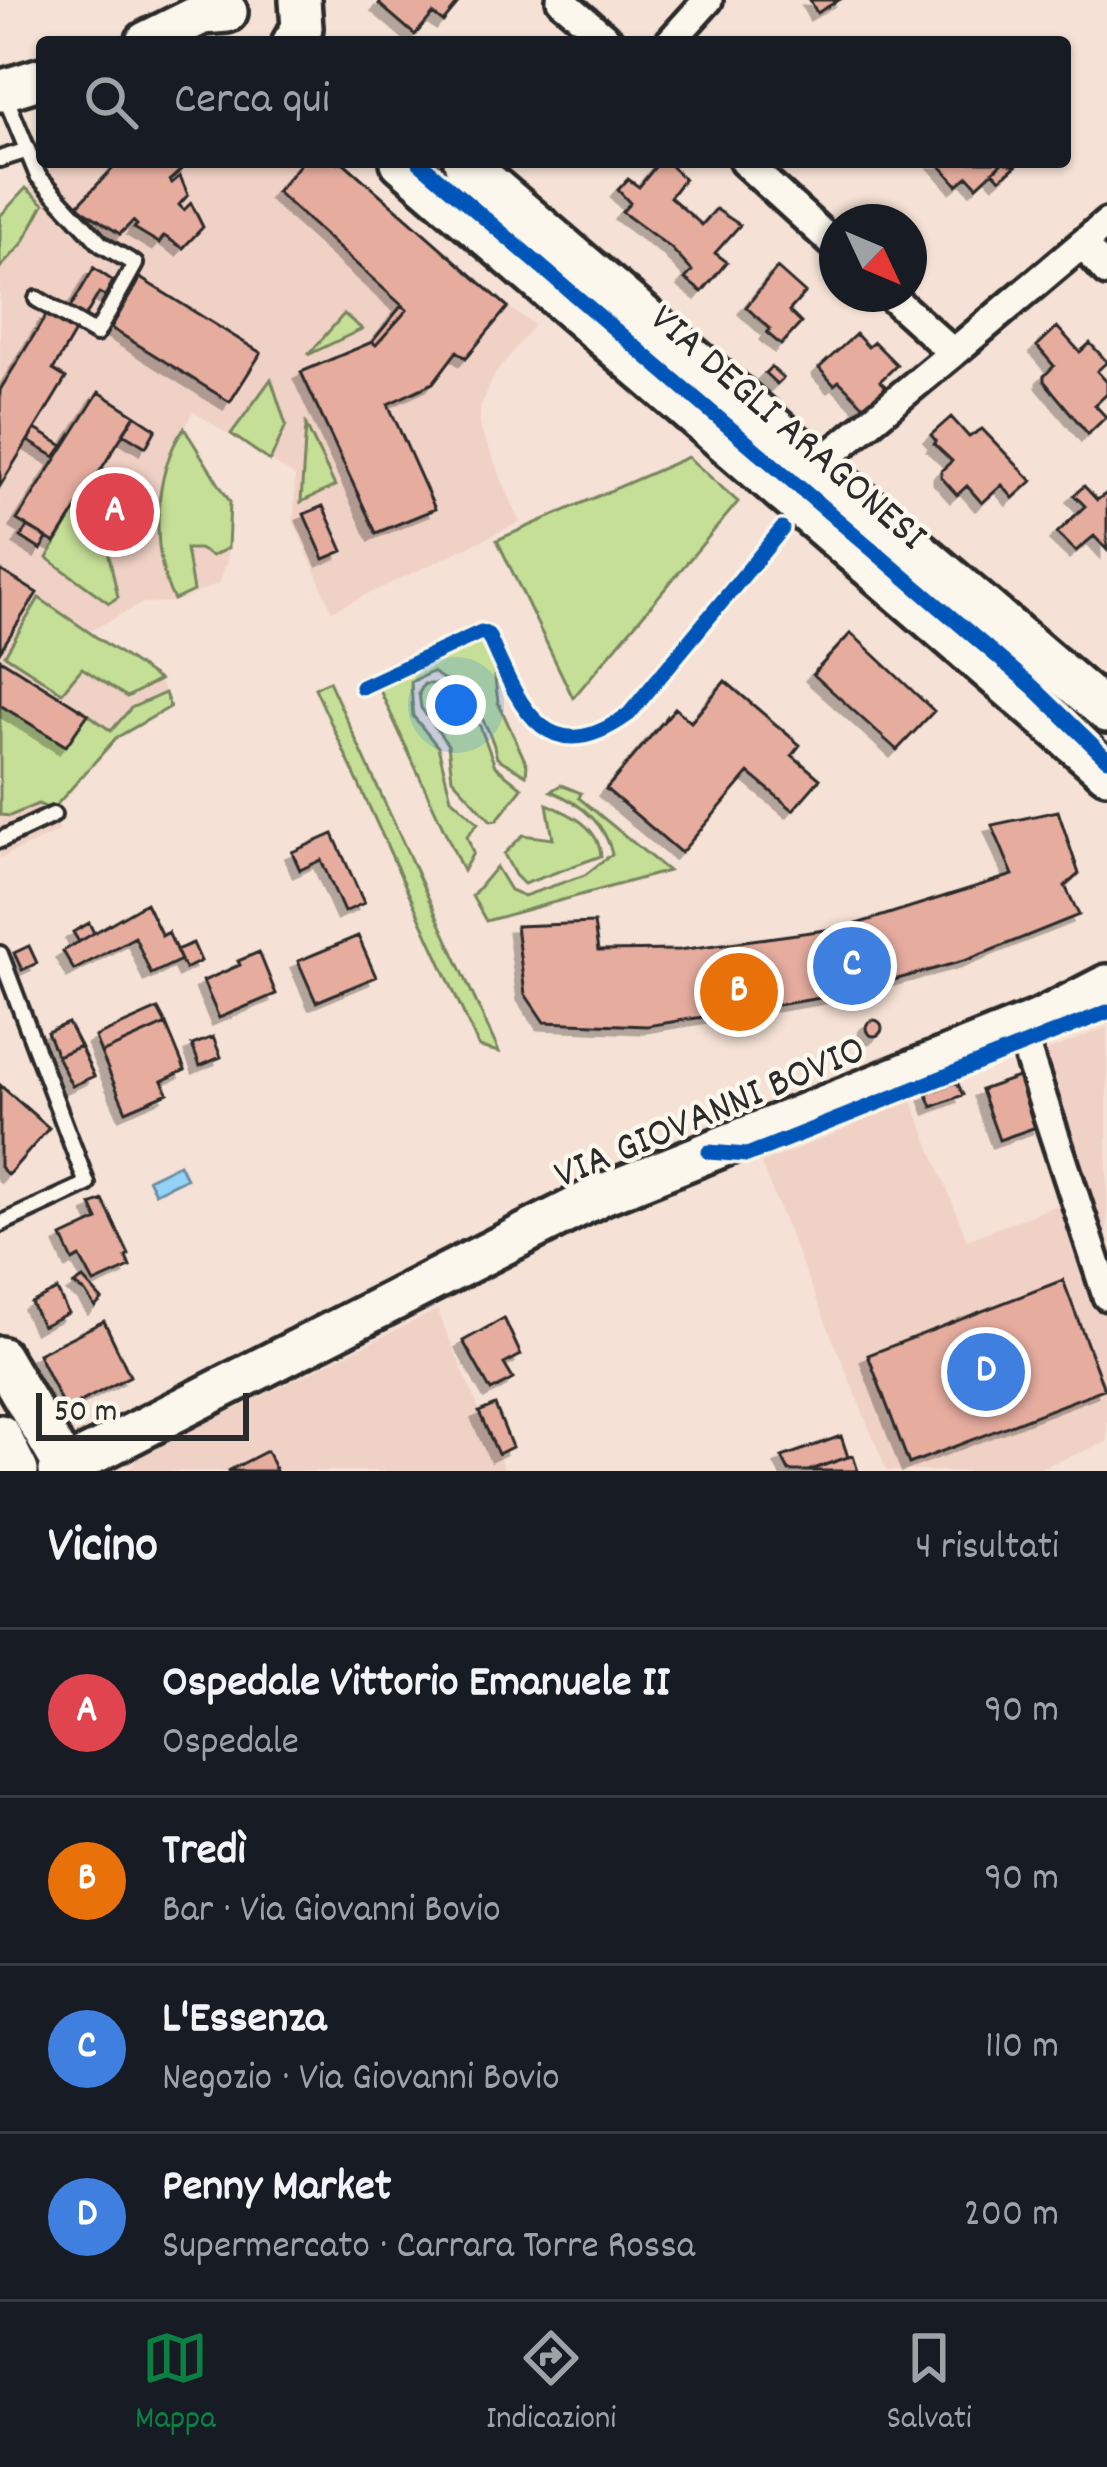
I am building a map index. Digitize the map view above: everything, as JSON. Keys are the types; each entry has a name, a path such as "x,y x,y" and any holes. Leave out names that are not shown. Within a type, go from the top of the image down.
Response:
{"main road":[{"path":"158,36 202,14 231,18"},
{"path":"1,90 36,80"},
{"name":"VIA DEGLI ARAGONESI","path":"408,168 1107,772"},
{"name":"VIA DEGLI ARAGONESI","path":"471,168 1107,712"},
{"name":"VIA GIOVANNI BOVIO","path":"64,1470 602,1195 1029,1023 1107,985"},
{"path":"0,1357 64,1470"},
{"path":"0,1436 18,1471"}],"street":[{"path":"561,0 603,36"},
{"path":"675,36 708,0"},
{"path":"751,168 819,231"},
{"path":"790,496 819,464 1107,223"},
{"path":"1082,244 1107,272"},
{"path":"908,312 953,353"},
{"path":"1029,1023 1107,1296"}],"lane":[{"path":"1,90 38,176 101,244 135,264 96,334 38,298"},
{"path":"0,158 25,151"},
{"path":"0,840 53,815"},
{"path":"0,954 87,1184 0,1224"}],"shaded area":[{"path":"46,168 350,168 534,325 495,374 480,408 480,428 520,522 332,611 294,522 295,476 192,411 185,428 230,502 227,562 219,583 176,602 143,603 90,631 159,680 170,707 116,738 52,810 59,831 0,858 0,217"},
{"path":"1107,1027 1107,1248 1047,1099 1043,1053"},
{"path":"912,1101 967,1240 1065,1202 1107,1305 1107,1442 1033,1471 887,1471 761,1164"},
{"path":"437,1310 505,1471 128,1471 138,1457"}],"green space":[{"path":"26,188 44,204 23,243 0,268 0,216"},
{"path":"344,314 362,329 308,355"},
{"path":"271,379 286,425 270,461 231,434"},
{"path":"306,425 335,486 301,502"},
{"path":"184,428 230,502 228,548 212,556 186,549 193,591 174,600 161,559 158,512 166,466"},
{"path":"688,457 738,502 573,698 497,540"},
{"path":"86,493 105,505 104,533 118,597 109,603 47,558"},
{"path":"39,598 159,680 127,697 82,668 62,692 5,655"},
{"path":"481,642 494,671 498,702 527,765 526,775 497,758 482,718 455,688 432,672 411,682 413,716 438,747 451,798 478,823 467,836 473,853 463,871 378,686"},
{"path":"329,681 499,1052 479,1047 315,688"},
{"path":"424,684 435,684 480,726 495,766 522,788 497,820 491,821 452,778 448,745 421,708 419,693"},
{"path":"165,693 170,707 116,738 52,810 38,804 10,816 0,815 0,705 66,746 88,714 111,731 131,708"},
{"path":"561,785 581,793 579,798 668,871 486,921 472,896 496,867 510,890 524,896 585,875 612,854 590,815 551,791"},
{"path":"547,804 589,829 601,856 524,884 504,854 523,835 553,839"}],"water":[{"path":"179,1164 186,1178 155,1193 148,1179"}],"building":[{"path":"382,0 461,0 443,22 433,14 415,35 379,4"},
{"path":"810,0 839,0 817,13"},
{"path":"113,168 181,168 170,180 180,176 188,195 179,205 184,210 191,203 203,227 183,248 164,236 159,243 134,228 133,221 120,234 77,206"},
{"path":"297,168 350,168 508,307 466,358 457,351 433,383 388,404 435,509 376,533 301,372 372,342 376,345 407,310 277,192"},
{"path":"654,168 673,168 684,179 670,197 702,225 716,209 740,225 715,253 727,262 702,292 685,279 692,271 671,248 622,212 630,203 618,190 628,179 639,187"},
{"path":"942,168 996,168 977,186 968,176 957,185"},
{"path":"996,168 1014,168 1000,179 993,171"},
{"path":"94,268 113,281 105,296 99,293 85,317 70,308"},
{"path":"777,268 805,293 789,311 801,323 781,345 746,307"},
{"path":"140,278 261,353 230,402 111,328"},
{"path":"113,281 132,292 123,307 105,296"},
{"path":"402,305 407,310 376,345 372,342"},
{"path":"47,314 75,332 53,370 66,378 0,486 0,390"},
{"path":"1057,327 1080,352 1090,343 1107,362 1097,371 1107,382 1107,394 1095,405 1106,417 1088,434 1044,381 1054,366 1037,346"},
{"path":"856,334 868,347 874,342 897,365 880,381 885,386 881,395 866,408 819,368"},
{"path":"771,367 783,378 777,384 765,373"},
{"path":"99,392 135,415 55,543 17,520"},
{"path":"135,415 156,429 146,447 123,433"},
{"path":"951,417 969,437 982,429 1032,481 1013,498 1002,485 982,503 967,486 957,495 941,477 952,461 931,435"},
{"path":"35,429 63,446 55,457 28,441"},
{"path":"102,468 109,472 95,497 87,492"},
{"path":"1084,486 1097,500 1107,493 1107,550 1094,536 1076,551 1057,533 1085,506 1074,495"},
{"path":"323,506 343,551 324,559 304,514"},
{"path":"27,527 47,538 41,550 21,537"},
{"path":"0,570 37,593 0,651"},
{"path":"851,633 934,711 897,750 813,674"},
{"path":"0,659 88,714 66,746 0,705"},
{"path":"725,681 800,745 792,755 820,779 793,810 749,773 681,853 606,789 675,708 691,722"},
{"path":"1058,811 1079,874 1065,886 1079,915 967,960 839,995 647,1026 544,1022 525,994 516,926 594,923 598,951 679,950 847,927 1013,875 992,825"},
{"path":"333,834 364,903 344,912 321,860 300,870 292,852"},
{"path":"146,903 162,936 168,932 181,960 151,974 135,937 74,970 63,951"},
{"path":"89,923 94,933 79,942 73,932"},
{"path":"358,936 376,977 316,1002 298,961"},
{"path":"193,943 201,961 185,969 176,950"},
{"path":"29,946 37,963 22,970 14,953"},
{"path":"259,952 276,994 219,1018 203,981"},
{"path":"158,1009 166,1024 101,1053 95,1037"},
{"path":"874,1020 882,1028 874,1036 866,1028"},
{"path":"68,1023 80,1046 57,1056 47,1032"},
{"path":"166,1024 185,1070 162,1081 168,1093 126,1111 101,1053"},
{"path":"213,1037 221,1057 200,1066 192,1045"},
{"path":"80,1046 94,1076 72,1086 57,1056"},
{"path":"1021,1076 1039,1126 999,1140 981,1090"},
{"path":"957,1082 963,1095 932,1107 927,1094"},
{"path":"0,1085 49,1128 8,1175 0,1167"},
{"path":"103,1200 130,1267 94,1283 80,1257 73,1261 62,1237 98,1220 91,1205"},
{"path":"83,1279 102,1300 95,1307 74,1285"},
{"path":"1063,1280 1104,1389 909,1464 868,1355"},
{"path":"57,1290 68,1313 42,1326 31,1303"},
{"path":"504,1318 521,1355 504,1364 513,1379 491,1391 463,1341"},
{"path":"104,1321 130,1376 65,1410 38,1354"},
{"path":"495,1405 512,1447 498,1454 479,1412"},
{"path":"841,1436 848,1457 808,1471 789,1471 782,1457"},
{"path":"267,1451 276,1471 228,1471"},
{"path":"853,1456 858,1471 808,1471 848,1457"}],"cycle path":[{"path":"426,168 1033,687 1107,759"},
{"path":"362,687 481,632 488,635 511,685 539,723 556,734 576,737 600,731 629,714 782,529"},
{"path":"709,1152 747,1155 1107,1012"}],"place":[{"name":"Ospedale Vittorio Emanuele II","path":"115,512"},
{"name":"L'Essenza","path":"852,966"},
{"name":"Tredì","path":"739,992"},
{"name":"Penny Market","path":"986,1372"}]}
